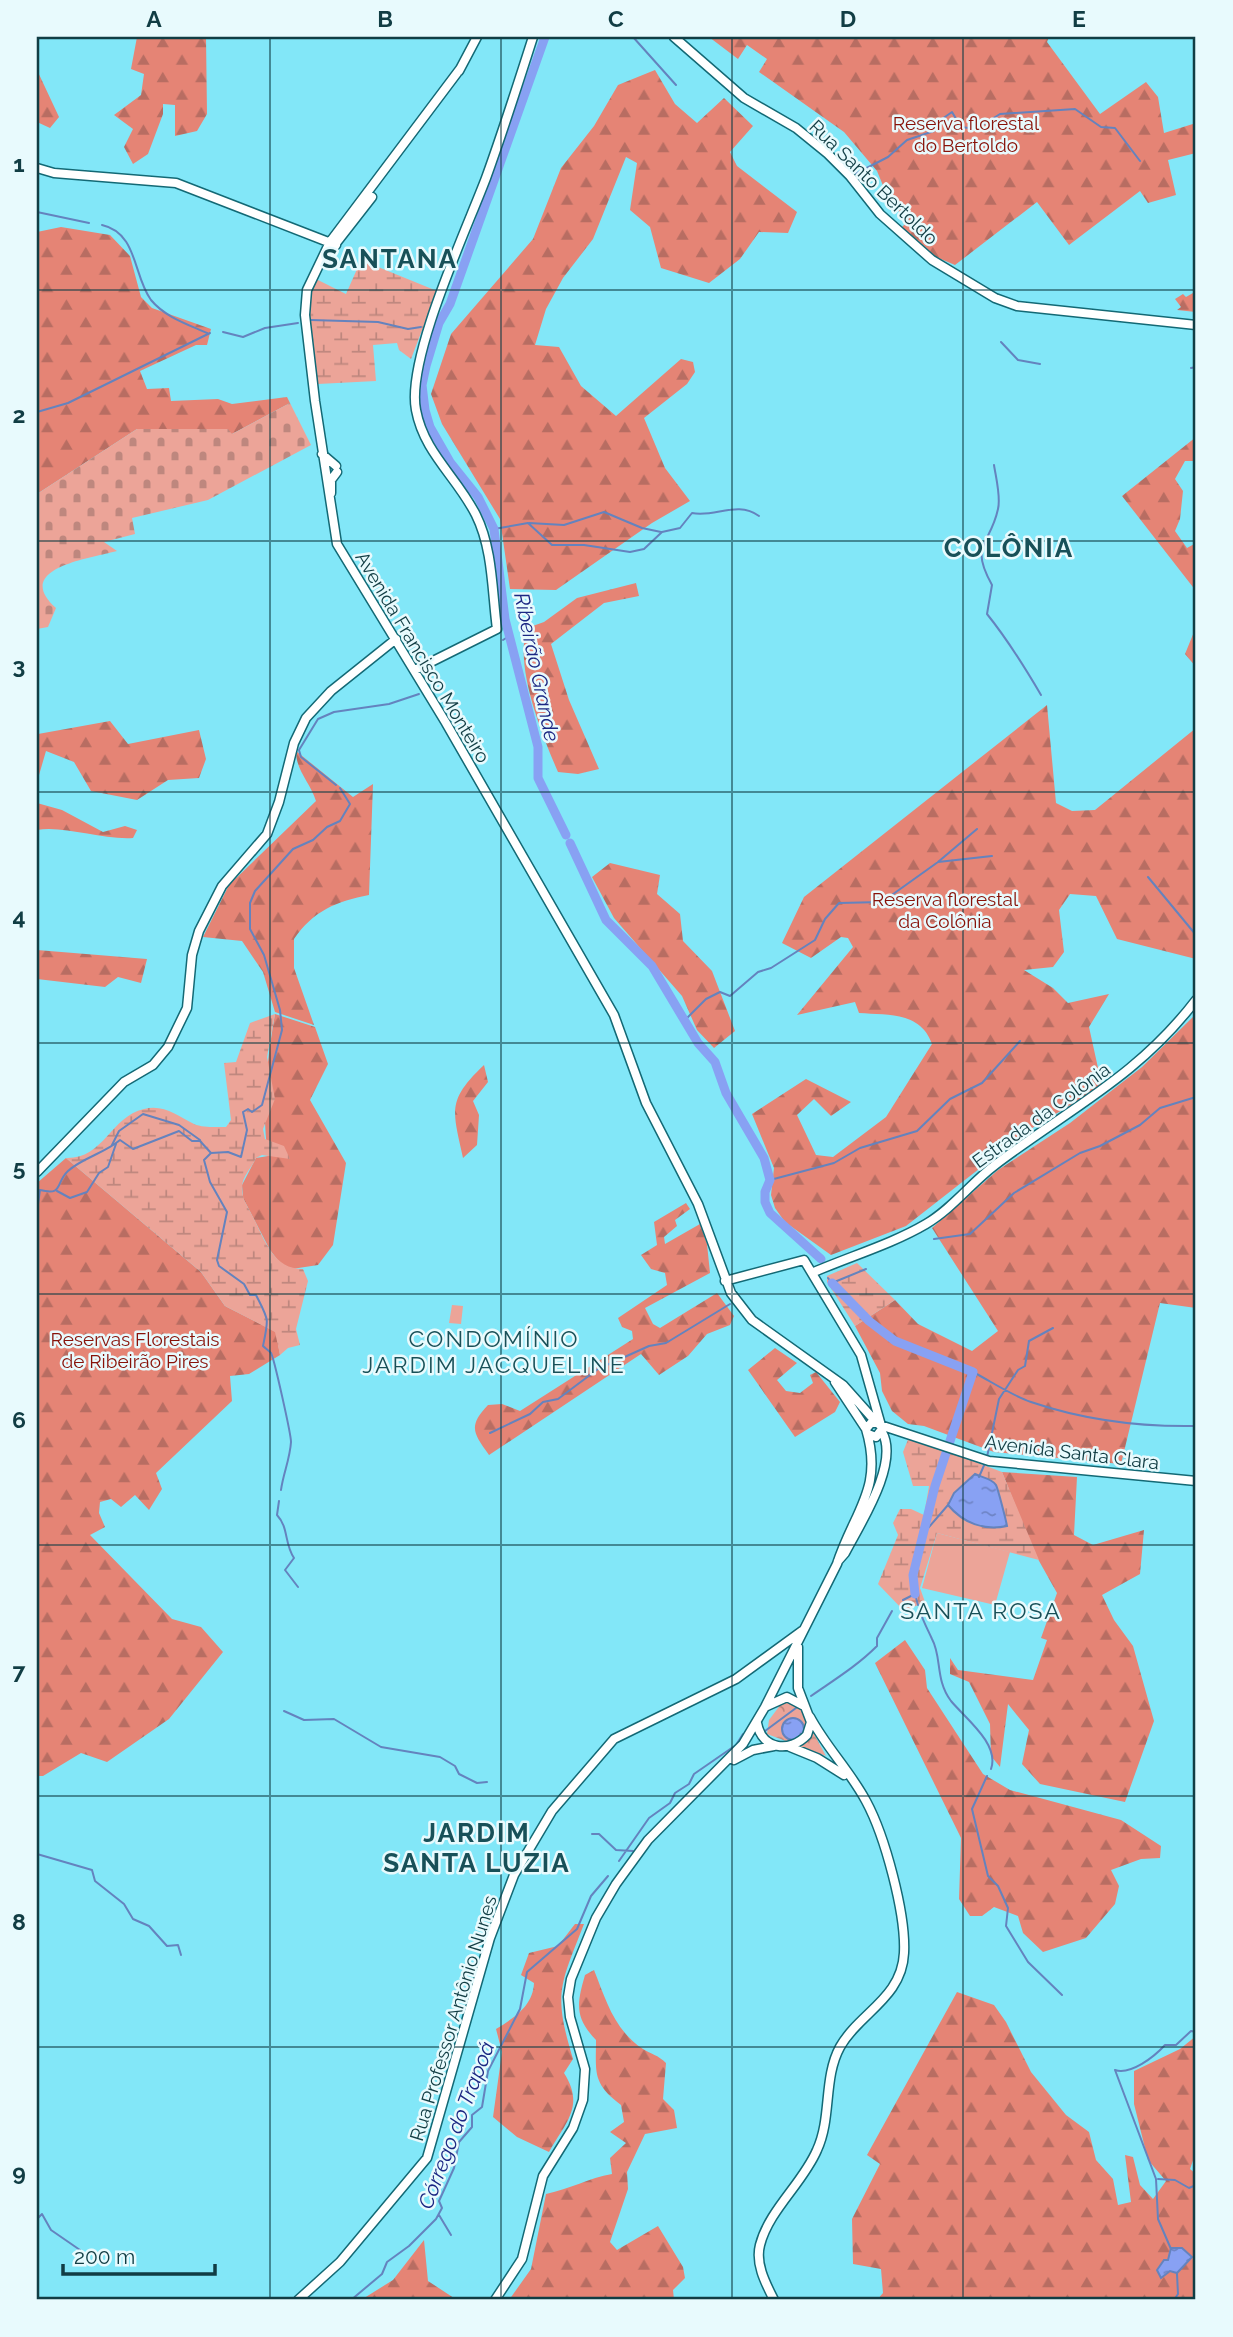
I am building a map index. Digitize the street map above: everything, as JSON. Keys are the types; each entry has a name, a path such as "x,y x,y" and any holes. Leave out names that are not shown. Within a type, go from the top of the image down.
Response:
{"street":[{"name":"Avenida Francisco Monteiro","path":"477,37 453,86 433,116 325,254 310,280 305,303 321,454 337,544 415,670 596,981 616,1019 640,1102 704,1217 725,1281 752,1320 831,1376 880,1427"},
{"path":"415,670 497,629 483,532 475,513 428,446 416,413 414,383 423,347 533,37"},
{"name":"Rua Santo Bertoldo","path":"674,37 744,98 790,123 828,154 850,176 880,214 932,261 995,298 1017,306 1196,326"},
{"path":"37,168 54,173 176,183 333,244"},
{"path":"321,454 337,469 331,480 329,509"},
{"path":"37,1172 124,1082 153,1065 168,1047 187,1008 192,955 199,931 222,886 267,834 279,802 294,743 306,719 331,691 396,639"},
{"name":"Estrada da Colônia","path":"814,1272 914,1230 938,1216 996,1164 1116,1082 1170,1032 1196,1000"},
{"path":"725,1281 804,1259 861,1355 888,1452 880,1481 845,1553 838,1561"},
{"path":"495,2300 522,2259 543,2176 573,2128 583,2100 585,2070 570,2017 568,1997 571,1979 585,1944 606,1900 649,1840 723,1768 757,1723 838,1561 871,1481 874,1455 867,1432 831,1376"},
{"path":"873,1402 893,1427"},
{"path":"867,1432 871,1423 880,1427"},
{"path":"867,1432 876,1437 880,1427"},
{"name":"Avenida Santa Clara","path":"880,1427 893,1427 986,1460 1196,1481"},
{"name":"Avenida Santa Clara","path":"880,1427 906,1432"},
{"path":"774,2300 760,2264 760,2244 817,2151 823,2133 838,2051 847,2037 885,1998 903,1965 901,1912 873,1818 854,1783 804,1706 796,1676 802,1632"},
{"name":"Rua Professor Antônio Nunes","path":"298,2300 340,2262 427,2158 490,1938 514,1875 552,1811 614,1739 723,1686 802,1632"},
{"path":"779,1647 790,1655"},
{"path":"765,1707 787,1697 804,1706"},
{"path":"789,1747 807,1735 810,1717"},
{"path":"757,1723 765,1739 776,1746"},
{"path":"723,1768 745,1753 776,1746 789,1747 828,1763 854,1783"}],"green space":[{"path":"137,37 206,37 207,114 197,131 175,136 175,105 163,104 163,114 148,154 133,164 124,147 133,129 114,115 141,95 144,74 131,69"},
{"name":"Reserva florestal do Bertoldo","path":"709,37 1049,37 1047,42 1100,114 1146,82 1158,97 1164,133 1196,123 1196,153 1168,160 1176,195 1148,203 1140,191 1069,245 1037,202 955,265 936,257 902,227 909,220 891,205 877,171 844,132 759,72 767,59 747,45 738,59"},
{"path":"37,70 59,117 50,128 37,122"},
{"path":"655,70 675,104 697,123 724,98 753,126 730,152 737,166 797,212 788,233 759,232 740,259 709,283 661,268 650,227 630,210 637,163 626,157 593,239 563,278 546,309 535,345 559,347 581,386 616,416 681,359 693,362 695,372 687,384 644,418 665,468 690,501 652,523 556,590 510,589 500,519 442,424 431,394 451,334 533,239 561,168 594,126 618,85"},
{"path":"61,227 110,235 130,256 141,297 152,308 211,329 207,345 196,345 140,371 147,389 169,388 171,401 218,399 232,404 287,397 290,403 232,434 137,429 37,494 37,232"},
{"path":"361,260 437,291 411,359 399,350 397,343 373,345 376,381 318,384 310,331 311,291 316,279 346,294"},
{"path":"1193,293 1196,295 1196,312 1177,310 1181,307 1175,299 1183,294 1186,297"},
{"path":"290,403 311,445 208,500 132,518 135,534 104,542 117,551 60,567 49,574 43,583 45,594 56,608 48,627 37,629 37,494 137,429 228,429 232,434"},
{"path":"1196,437 1196,461 1185,461 1175,479 1183,491 1180,519 1175,531 1187,548 1196,543 1196,591 1122,496"},
{"path":"636,583 639,596 604,603 551,644 569,700 599,769 578,774 558,772 538,720 527,681 524,644 527,628 544,622 577,598"},
{"path":"1196,627 1196,667 1185,654"},
{"name":"Reserva florestal da Colônia","path":"1047,705 1056,803 1072,811 1095,810 1196,728 1196,959 1117,939 1096,896 1070,894 1059,910 1064,952 1053,967 1024,970 1053,988 1068,1003 1109,994 1089,1027 1102,1086 1029,1130 906,1226 831,1255 785,1222 775,1208 771,1195 774,1168 752,1114 806,1079 851,1102 831,1116 814,1099 797,1115 816,1155 833,1157 886,1117 932,1044 927,1034 912,1021 892,1015 859,1013 855,1002 797,1015 853,947 848,938 841,937 811,958 782,943 804,897"},
{"path":"110,721 128,744 199,730 206,759 199,778 168,780 137,800 91,791 74,762 46,751 37,782 37,730 38,734"},
{"path":"296,751 353,797 373,784 369,895 346,900 318,914 294,939 294,968 314,1025 275,1012 263,972 242,941 203,937 229,885 316,801 298,765"},
{"path":"37,803 62,810 103,832 125,826 137,830 133,838 121,838 59,829 37,830"},
{"path":"610,863 660,875 657,894 680,914 683,941 712,971 735,1031 714,1048 697,1030 682,996 614,918 592,877"},
{"path":"37,950 147,959 141,983 118,977 105,987 37,979"},
{"path":"275,1014 315,1027 328,1064 310,1100 346,1163 333,1245 318,1265 292,1269 280,1263 270,1250 243,1198 242,1185 256,1158 268,1156 266,1085"},
{"path":"275,1014 267,1057 275,1099 263,1129 265,1139 284,1146 290,1159 262,1155 256,1158 242,1183 242,1191 271,1252 284,1264 303,1269 308,1281 296,1329 300,1345 288,1348 280,1355 275,1332 225,1306 201,1272 66,1158 79,1157 89,1152 123,1120 144,1109 164,1109 194,1124 226,1127 231,1120 224,1063 236,1062 250,1023"},
{"path":"1196,1014 1196,1308 1160,1303 1121,1464 994,1452 924,1426 908,1424 892,1411 882,1391 880,1373 855,1326 895,1300 918,1324 972,1351 998,1331 932,1228 998,1170 1070,1123 1142,1067"},
{"path":"484,1065 488,1082 473,1101 479,1115 477,1145 463,1158 455,1107 463,1088"},
{"name":"Reservas Florestais de Ribeirão Pires","path":"66,1158 201,1272 225,1306 276,1332 280,1355 249,1374 230,1376 232,1401 156,1473 162,1489 149,1510 135,1495 121,1507 111,1499 100,1502 99,1513 105,1527 90,1535 172,1619 201,1627 223,1652 169,1719 107,1762 81,1753 43,1776 37,1776 37,1183"},
{"path":"686,1203 690,1209 675,1220 677,1226 664,1237 665,1244 700,1224 707,1244 710,1273 645,1308 653,1324 660,1328 717,1293 734,1316 730,1325 707,1334 688,1356 659,1375 641,1354 489,1455 475,1430 477,1419 488,1405 502,1404 520,1411 633,1339 632,1331 622,1327 618,1318 667,1285 665,1273 651,1269 641,1255 657,1245 654,1222"},
{"path":"857,1263 895,1300 855,1326 827,1282 827,1276"},
{"path":"452,1305 463,1306 461,1324 449,1323"},
{"path":"775,1348 797,1363 777,1380 786,1391 800,1393 813,1383 810,1375 816,1372 840,1402 835,1412 795,1437 748,1370"},
{"path":"909,1437 1002,1472 1039,1560 937,1533 920,1588 925,1602 904,1611 878,1584 898,1535 893,1523 900,1509 911,1509 924,1515 929,1486 913,1486 903,1452"},
{"path":"1002,1472 1077,1477 1074,1535 1093,1545 1144,1530 1140,1574 1102,1595 1114,1620 1133,1646 1154,1721 1125,1802 1040,1784 1022,1764 1029,1730 1008,1704 1000,1767 991,1756 990,1724 969,1682 950,1674 950,1658 958,1670 1033,1680 1047,1640 1041,1638 1057,1593 1034,1552"},
{"path":"937,1533 1010,1552 995,1605 922,1588"},
{"path":"905,1640 925,1670 927,1688 983,1774 1010,1790 1121,1820 1161,1846 1160,1858 1141,1859 1111,1870 1119,1886 1115,1904 1086,1938 1043,1952 1023,1933 1018,1916 994,1907 982,1916 970,1916 959,1899 961,1838 875,1663"},
{"path":"784,1700 797,1703 826,1756 767,1734 769,1720"},
{"path":"575,1924 584,1924 569,1962 561,2004 573,2059 564,2073 573,2095 573,2105 567,2123 549,2152 517,2137 493,2117 502,2052 496,2029 516,2016 530,1998 534,1983 521,1975 529,1953 558,1946"},
{"path":"594,1970 618,2024 633,2041 666,2063 663,2099 674,2110 677,2128 645,2134 627,2172 628,2189 610,2242 617,2250 658,2226 683,2267 685,2278 673,2290 674,2300 509,2300 531,2269 546,2194 612,2174 610,2158 626,2143 610,2132 624,2122 621,2105 600,2083 596,2069 596,2040 584,2024 579,2009 585,1975"},
{"path":"957,1992 994,2005 1006,2022 1031,2072 1066,2115 1089,2132 1096,2160 1113,2179 1118,2205 1131,2202 1125,2155 1133,2157 1140,2185 1153,2199 1166,2181 1148,2160 1134,2104 1134,2071 1180,2049 1196,2036 1196,2152 1190,2169 1196,2174 1196,2300 877,2300 883,2293 881,2269 853,2264 852,2219 880,2164 867,2155"},
{"path":"424,2240 428,2281 457,2300 361,2300 393,2280"}],"water":[{"path":"975,1474 996,1485 1007,1526 974,1524 960,1517 948,1505 954,1493"},
{"path":"789,1718 797,1718 804,1725 804,1733 797,1740 789,1740 782,1733 782,1725"},
{"path":"1171,2248 1182,2248 1192,2257 1177,2273 1170,2271 1161,2278 1157,2270 1164,2260 1168,2260"}],"waterway":[{"name":"Ribeirão Grande","path":"545,37 450,304 439,323 422,385 430,427 450,462 478,497 494,529 505,619 538,747 538,778 566,835"},
{"path":"633,37 676,85"},
{"path":"855,174 888,157 907,140 934,131 942,119 952,112 961,127 976,129 1000,114 1075,109 1101,127 1115,128 1140,161"},
{"path":"37,212 89,223"},
{"path":"102,225 114,230 129,246 151,300 177,320 207,333"},
{"path":"311,320 378,322 408,329 421,327"},
{"path":"223,332 243,337 265,328 298,323"},
{"name":"Ribeirão Grande","path":"434,328 438,329"},
{"path":"37,412 68,403 210,333"},
{"path":"1001,342 1018,360 1040,364"},
{"path":"1191,368 1196,367"},
{"path":"994,465 999,504 982,553 985,571 992,585 987,614 1016,653 1041,695"},
{"path":"494,529 528,523 552,545 584,545 630,552 644,549 662,532 680,528 692,513 742,509 759,516"},
{"path":"529,523 564,525 604,512 642,528 661,532"},
{"name":"Ribeirão Grande","path":"503,640 509,636"},
{"path":"336,785 301,757 299,750 318,719 334,712 389,704 419,694"},
{"path":"37,1211 40,1190 56,1190 74,1166 120,1140 133,1149 179,1131 192,1141 200,1141 211,1153 228,1152 241,1157 247,1130 243,1112 248,1109 252,1112 262,1105 282,1030 280,1010 264,955 250,929 250,903 255,891 293,849 313,840 327,827 340,821 350,804 340,788"},
{"path":"938,862 977,829"},
{"name":"Ribeirão Grande","path":"570,843 606,920 652,966 698,1043 715,1062 726,1093 764,1158 770,1180 765,1192 765,1202 770,1213 821,1259"},
{"path":"685,1020 706,999 720,992 730,996 758,972 771,968 815,940 825,919 839,903 882,902 938,862 992,856"},
{"path":"1148,877 1196,935"},
{"path":"770,1180 834,1163 860,1148 917,1131 950,1099 982,1083 1020,1041"},
{"path":"934,1239 970,1234 1014,1193 1080,1153 1100,1146 1140,1125 1160,1108 1196,1097"},
{"path":"112,1145 119,1131 143,1114 179,1125 200,1140"},
{"path":"57,1191 70,1198 87,1192 99,1173 108,1167 116,1144"},
{"path":"211,1153 204,1160 210,1182 227,1212 217,1260 219,1266 244,1284 250,1295 256,1295 267,1319 263,1346 273,1358 291,1442 281,1490"},
{"path":"828,1278 832,1283 866,1269"},
{"name":"Ribeirão Grande","path":"832,1283 869,1321 895,1341 973,1372 935,1486 913,1575 915,1594"},
{"path":"490,1433 530,1414 543,1402 558,1399 598,1369 649,1346 666,1343 730,1304"},
{"path":"987,1457 999,1399 1018,1370 1025,1366 1029,1341 1053,1328"},
{"path":"973,1372 1024,1399 1071,1413 1133,1424 1196,1426"},
{"path":"979,1477 985,1463"},
{"path":"279,1501 277,1515 294,1558 285,1570 298,1587"},
{"name":"Ribeirão Grande","path":"923,1534 948,1505"},
{"name":"Córrego do Trapoá","path":"903,1600 915,1594 918,1605"},
{"name":"Córrego do Trapoá","path":"811,1696 877,1646 877,1638 892,1611"},
{"name":"Ribeirão Grande","path":"921,1614 935,1646 946,1693 986,1741 991,1750 991,1769"},
{"name":"Ribeirão Grande","path":"765,1731 796,1708"},
{"path":"284,1711 304,1720 334,1719 381,1747 440,1757 455,1766 459,1774 477,1783 487,1782"},
{"name":"Córrego do Trapoá","path":"619,1861 649,1818 670,1803 675,1793 689,1784 694,1774 736,1745 743,1734"},
{"name":"Ribeirão Grande","path":"987,1776 972,1809 988,1876 998,1886 1008,1908 1006,1926 1028,1962 1062,1995"},
{"path":"592,1834 599,1834 616,1850 633,1851"},
{"path":"37,1854 92,1870 95,1881 124,1904 133,1919 149,1926 167,1946 178,1945 181,1955"},
{"name":"Córrego do Trapoá","path":"351,2300 382,2274 387,2262 409,2246 436,2219 442,2208 439,2201 454,2168 459,2142 472,2127 472,2115 482,2107 488,2071 520,2009 527,1972 577,1929 591,1896 608,1876"},
{"name":"Ribeirão Grande","path":"1171,2249 1158,2219 1156,2179 1115,2070 1135,2067 1149,2060 1165,2045 1176,2045 1191,2031 1196,2032"},
{"path":"1158,2179 1175,2180 1189,2188 1196,2185"},
{"path":"37,2219 42,2214 51,2230 80,2250"},
{"path":"439,2215 451,2235"},
{"path":"1174,2300 1178,2294 1177,2274"}],"district":[{"name":"SANTANA","path":"390,259"},
{"name":"COLÔNIA","path":"1009,548"},
{"name":"CONDOMÍNIO JARDIM JACQUELINE","path":"494,1351"},
{"name":"SANTA ROSA","path":"981,1610"},
{"name":"JARDIM SANTA LUZIA","path":"477,1848"}]}
